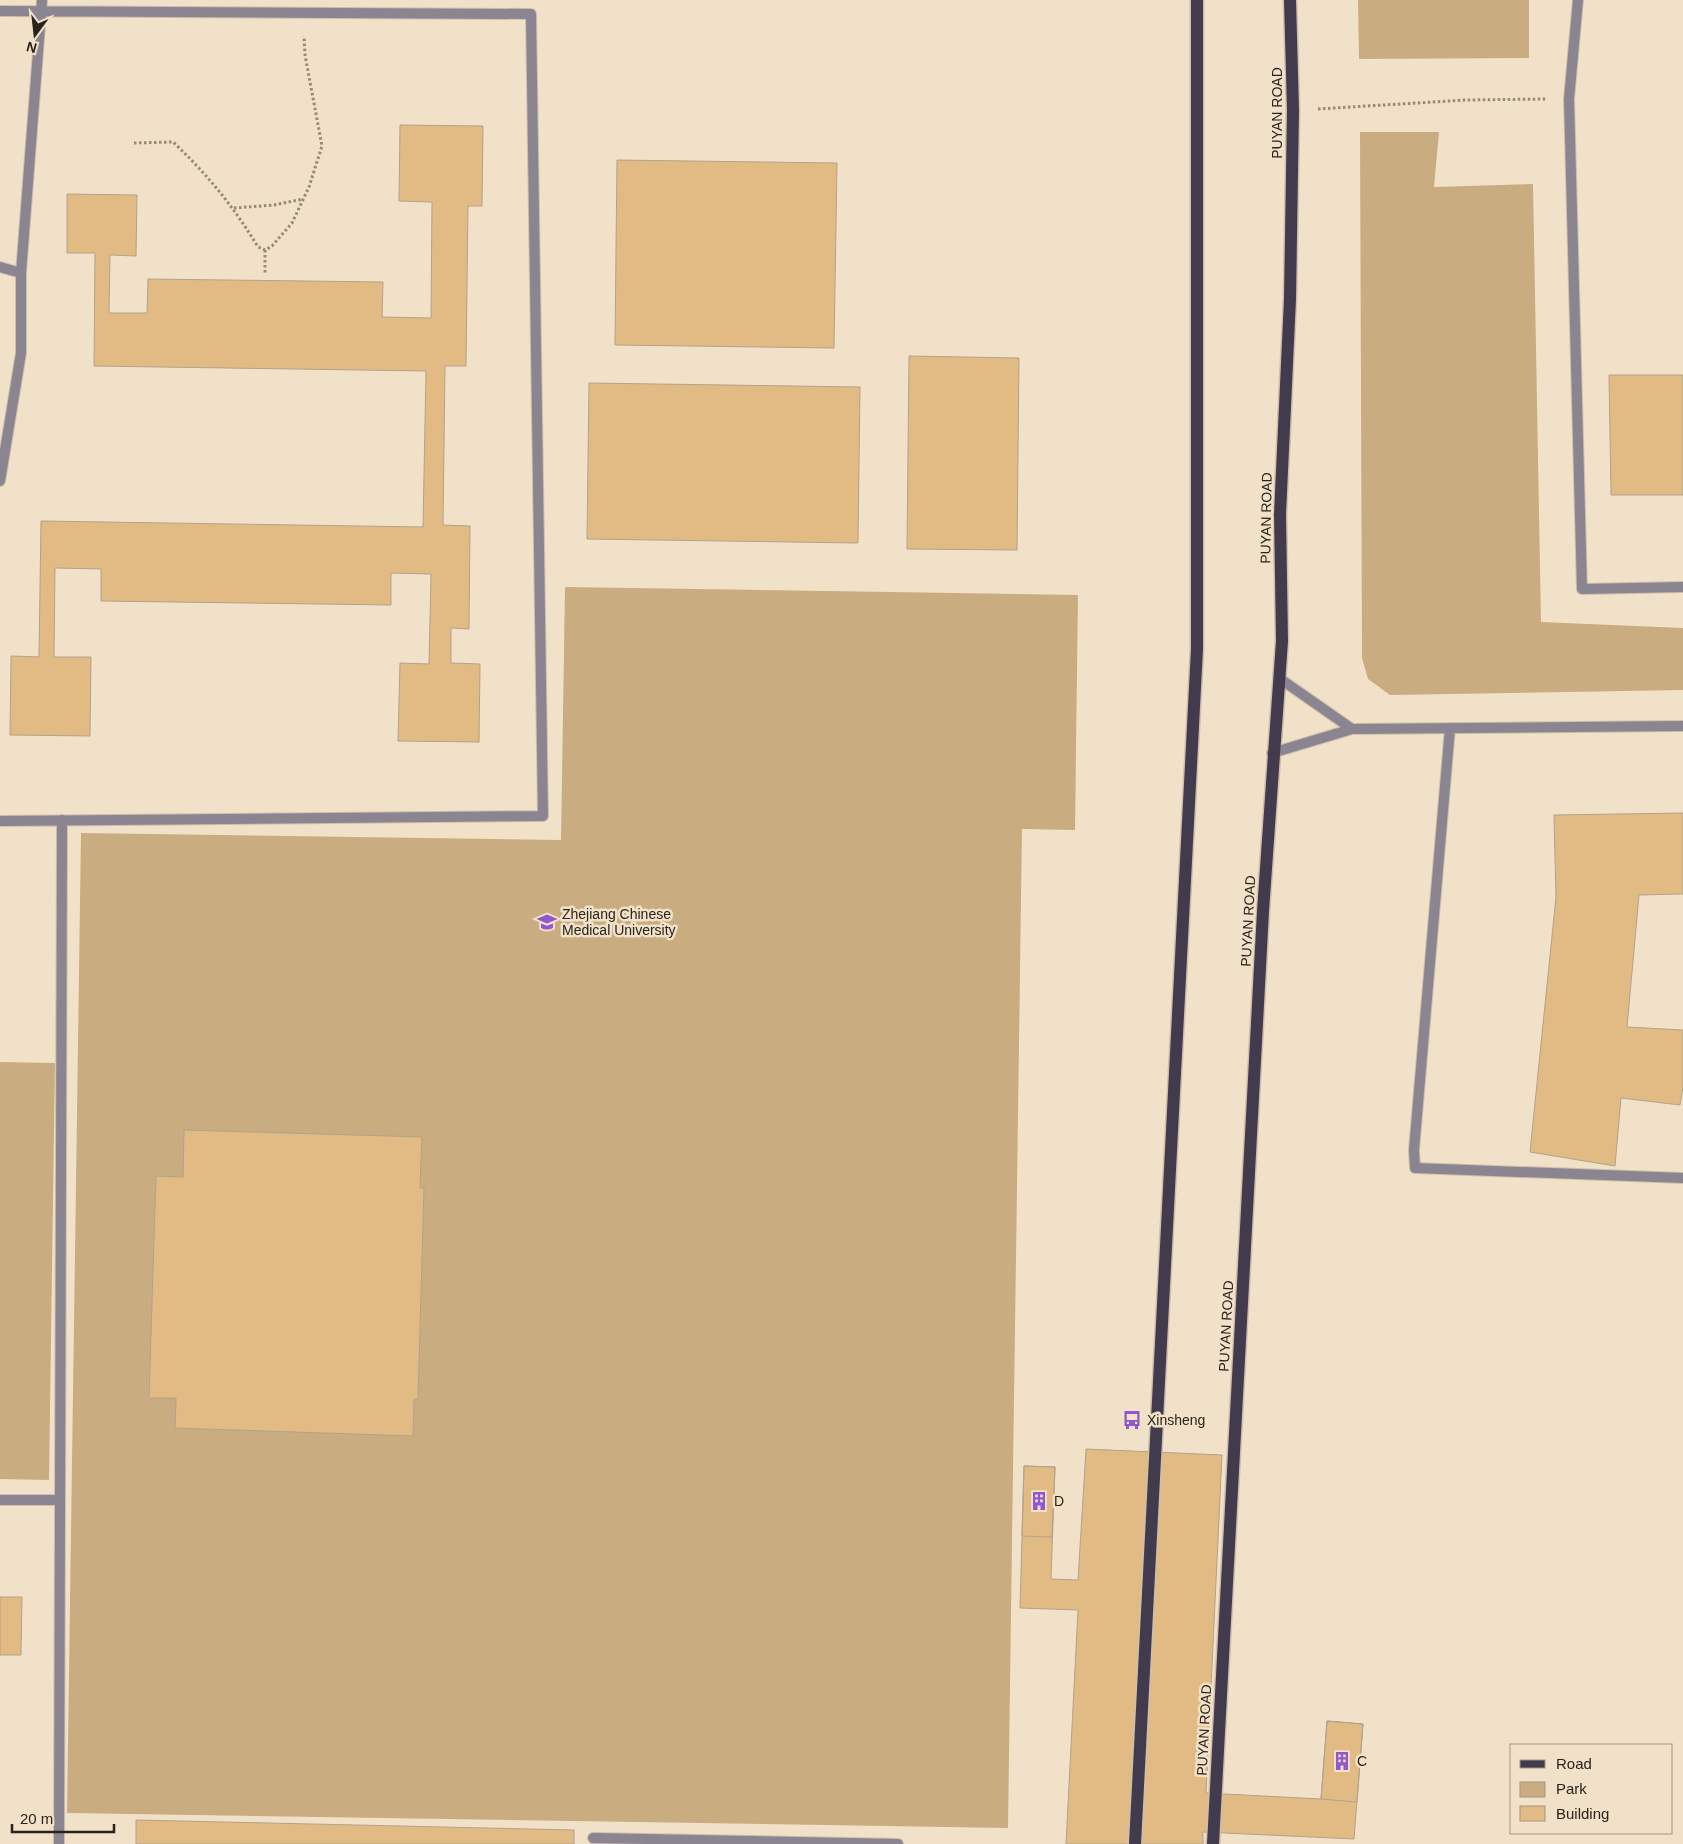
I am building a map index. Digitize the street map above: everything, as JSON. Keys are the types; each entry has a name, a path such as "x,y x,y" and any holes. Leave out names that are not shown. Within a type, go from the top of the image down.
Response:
{"main road":[{"path":"1135,1844 1197,650 1197,0"},
{"name":"PUYAN ROAD","path":"1213,1844 1272,753 1282,642 1280,514 1290,299 1292,110 1290,0"}],"street":[{"path":"0,481 21,353 21,273 42,0"},
{"path":"1578,0 1569,99 1582,589 1683,587"},
{"path":"0,11 530,14 542,816 0,821"},
{"path":"0,267 21,273"},
{"path":"1278,678 1352,730"},
{"path":"1272,753 1352,730 1683,726"},
{"path":"1450,728 1414,1150 1415,1168 1683,1178"},
{"path":"59,1844 62,820"},
{"path":"0,1500 60,1500"},
{"path":"593,1838 898,1844"}],"path":[{"path":"265,250 272,246 292,223 303,199 322,146 305,55 302,13"},
{"path":"1292,110 1466,100 1569,99"},
{"path":"134,143 173,142 202,170 234,208 258,247 265,250"},
{"path":"234,208 274,205 303,199"},
{"path":"265,250 265,275"}],"green space":[{"path":"1358,0 1529,0 1529,58 1359,59"},
{"path":"1360,132 1439,132 1434,187 1533,184 1541,622 1683,628 1683,690 1390,695 1368,679 1362,658"},
{"path":"565,587 1078,595 1075,830 1022,829 1008,1828 67,1813 81,833 561,840"},
{"path":"0,1062 55,1063 49,1480 0,1479"}],"building":[{"path":"400,125 483,126 482,206 468,206 466,366 445,366 443,525 470,526 469,629 451,628 451,663 480,664 479,742 398,741 400,663 429,664 431,574 391,573 391,605 101,601 101,569 55,568 54,657 91,657 90,736 10,735 11,656 39,657 41,521 423,527 426,371 94,366 95,253 67,253 67,194 137,195 136,256 110,255 109,313 147,313 148,279 383,282 382,317 431,318 432,202 399,201"},
{"path":"617,160 837,163 834,348 615,345"},
{"path":"909,356 1019,358 1017,550 907,549"},
{"path":"1609,375 1683,375 1683,495 1611,495"},
{"path":"589,383 860,387 858,543 587,539"},
{"path":"1683,813 1683,894 1639,895 1627,1027 1683,1030 1683,1087 1680,1105 1621,1098 1615,1166 1530,1152 1556,897 1554,815"},
{"path":"184,1130 422,1137 420,1188 424,1188 418,1399 414,1400 413,1436 175,1428 176,1398 149,1398 156,1176 183,1177"},
{"path":"1086,1449 1222,1455 1206,1793 1321,1799 1327,1721 1363,1724 1354,1839 1203,1832 1203,1844 1066,1844 1078,1610 1020,1608 1024,1466 1055,1467 1051,1579 1078,1580"},
{"name":"D","path":"1024,1466 1055,1467 1052,1537 1022,1536"},
{"path":"0,1597 22,1597 21,1655 0,1655"},
{"name":"C","path":"1327,1721 1363,1724 1357,1802 1321,1799"},
{"path":"136,1820 574,1830 574,1844 136,1844"}],"place":[{"name":"Zhejiang Chinese Medical University","path":"547,922"},
{"name":"Xinsheng","path":"1132,1420"},
{"name":"D","path":"1039,1501"},
{"name":"C","path":"1342,1761"}]}
